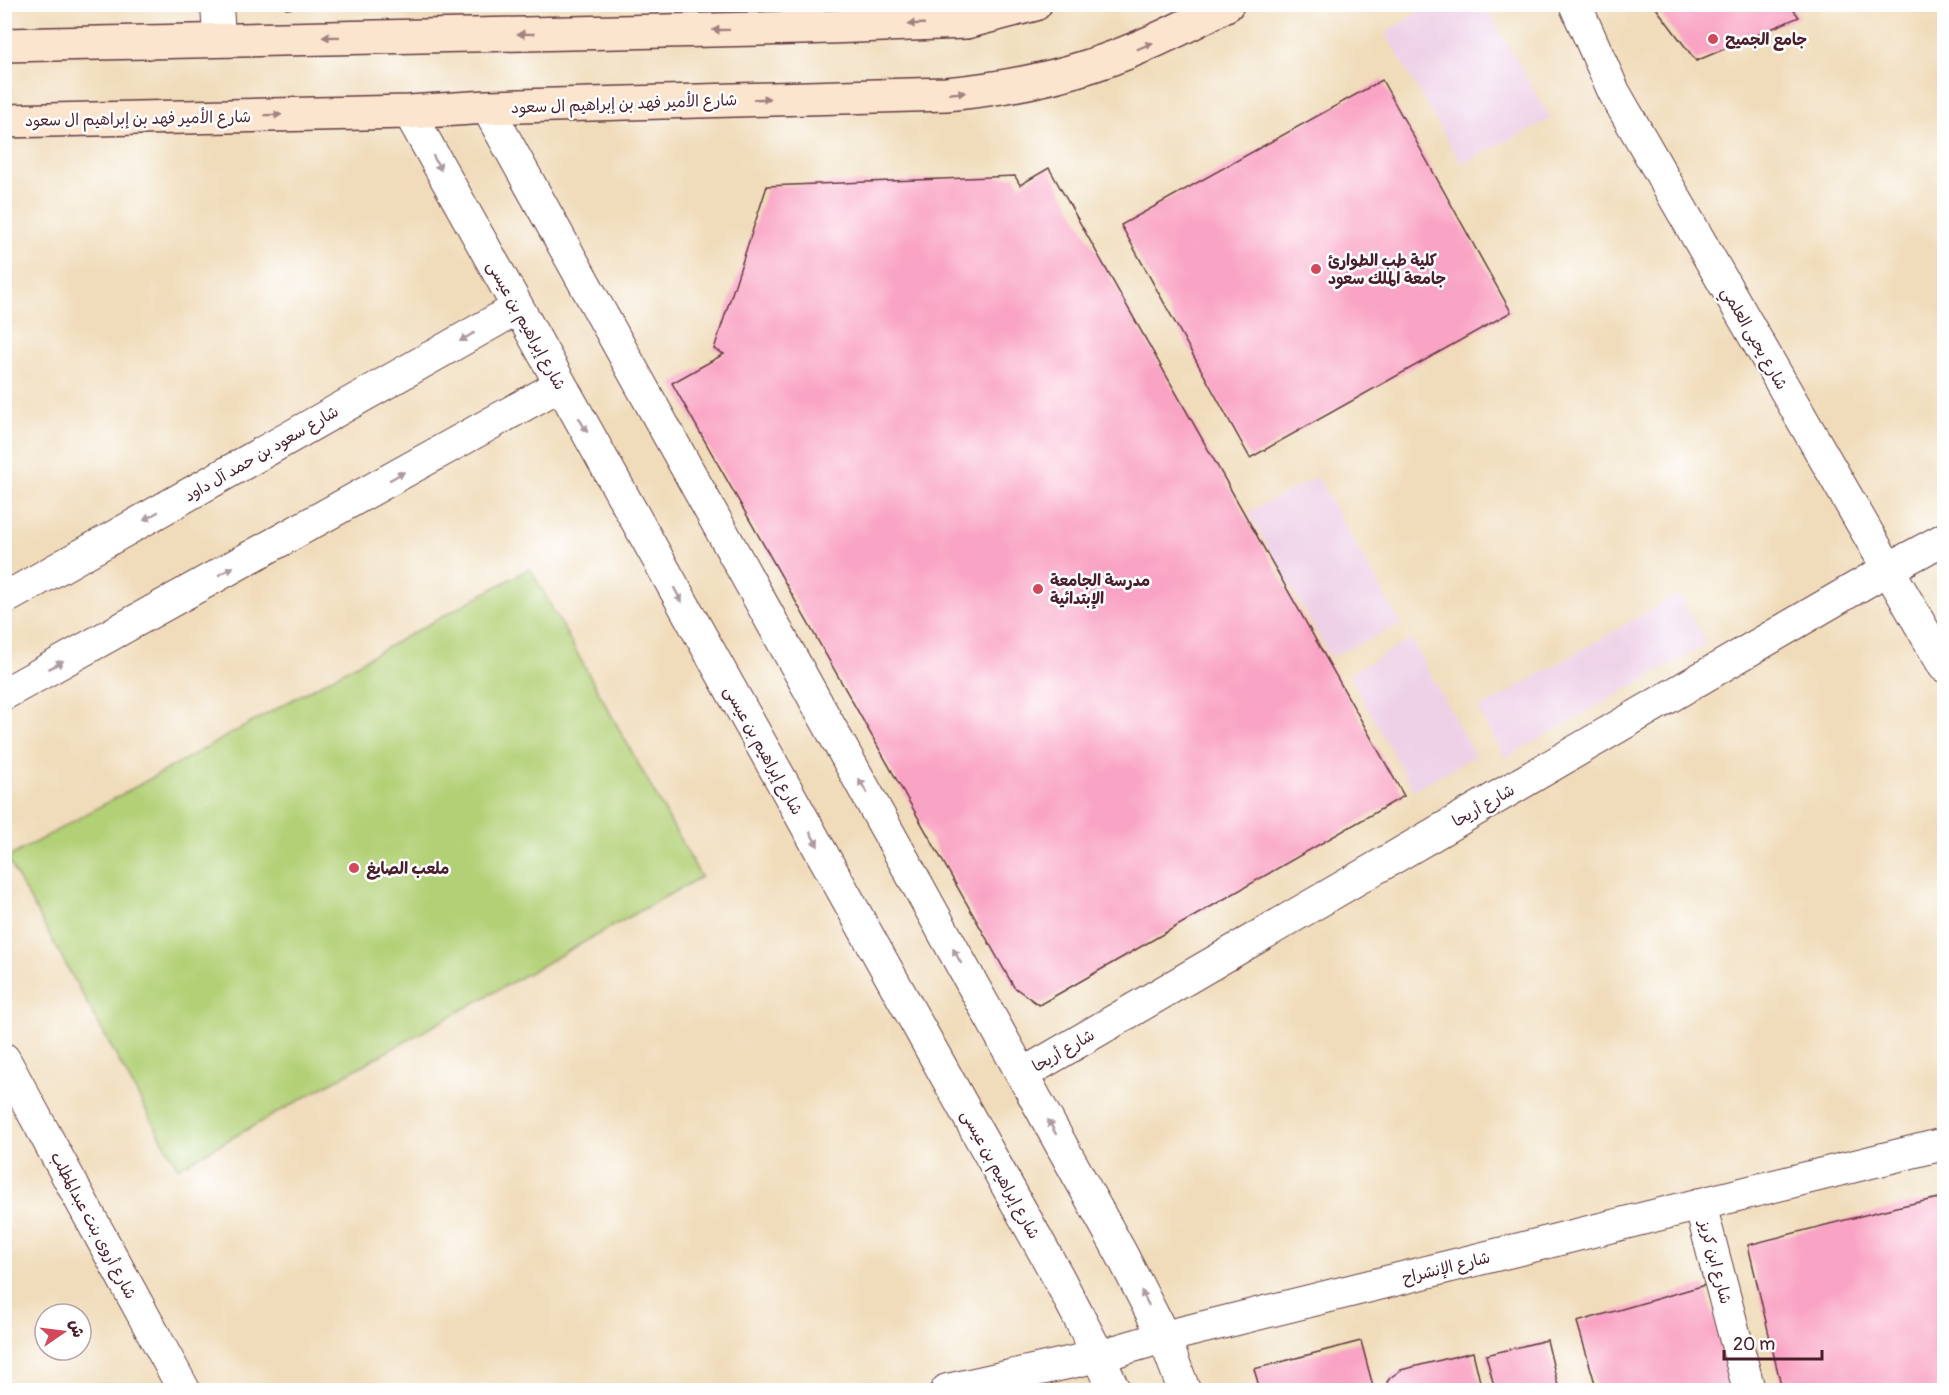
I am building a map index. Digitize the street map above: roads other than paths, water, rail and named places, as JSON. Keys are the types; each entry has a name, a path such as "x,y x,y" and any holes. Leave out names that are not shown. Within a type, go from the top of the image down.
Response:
{"main road":[{"path":"4,45 219,39 800,16 966,22 1035,4"},
{"name":"شارع الأمير فهد بن إبراهيم ال سعود","path":"4,121 409,112 487,107 946,94 987,90 1058,76 1107,62 1182,29 1227,4"}],"street":[{"path":"217,4 219,39"},
{"name":"شارع يحيى العلمي","path":"1575,4 1614,92 1944,666"},
{"path":"487,107 1121,1253 1164,1337 1184,1390"},
{"name":"شارع إبراهيم بن عيسى","path":"409,112 1047,1256 1100,1356 1113,1390"},
{"name":"شارع سعود بن حمد آل داود","path":"4,599 518,308"},
{"path":"4,693 560,385"},
{"name":"شارع أريحا","path":"1023,1074 1944,538"},
{"name":"شارع أروى بنت عبدالمطلب","path":"4,1059 184,1390"},
{"name":"شارع الإنشراح","path":"947,1390 1100,1356 1164,1337 1944,1144"},
{"name":"شارع ابن كريز","path":"1700,1204 1749,1390"}],"place":[{"name":"جامع الجميح","path":"1713,39"},
{"name":"كلية طب الطوارئ جامعة الملك سعود","path":"1316,269"},
{"name":"مدرسة الجامعة الإبتدائية","path":"1038,589"},
{"name":"ملعب الصايغ","path":"354,868"}]}
